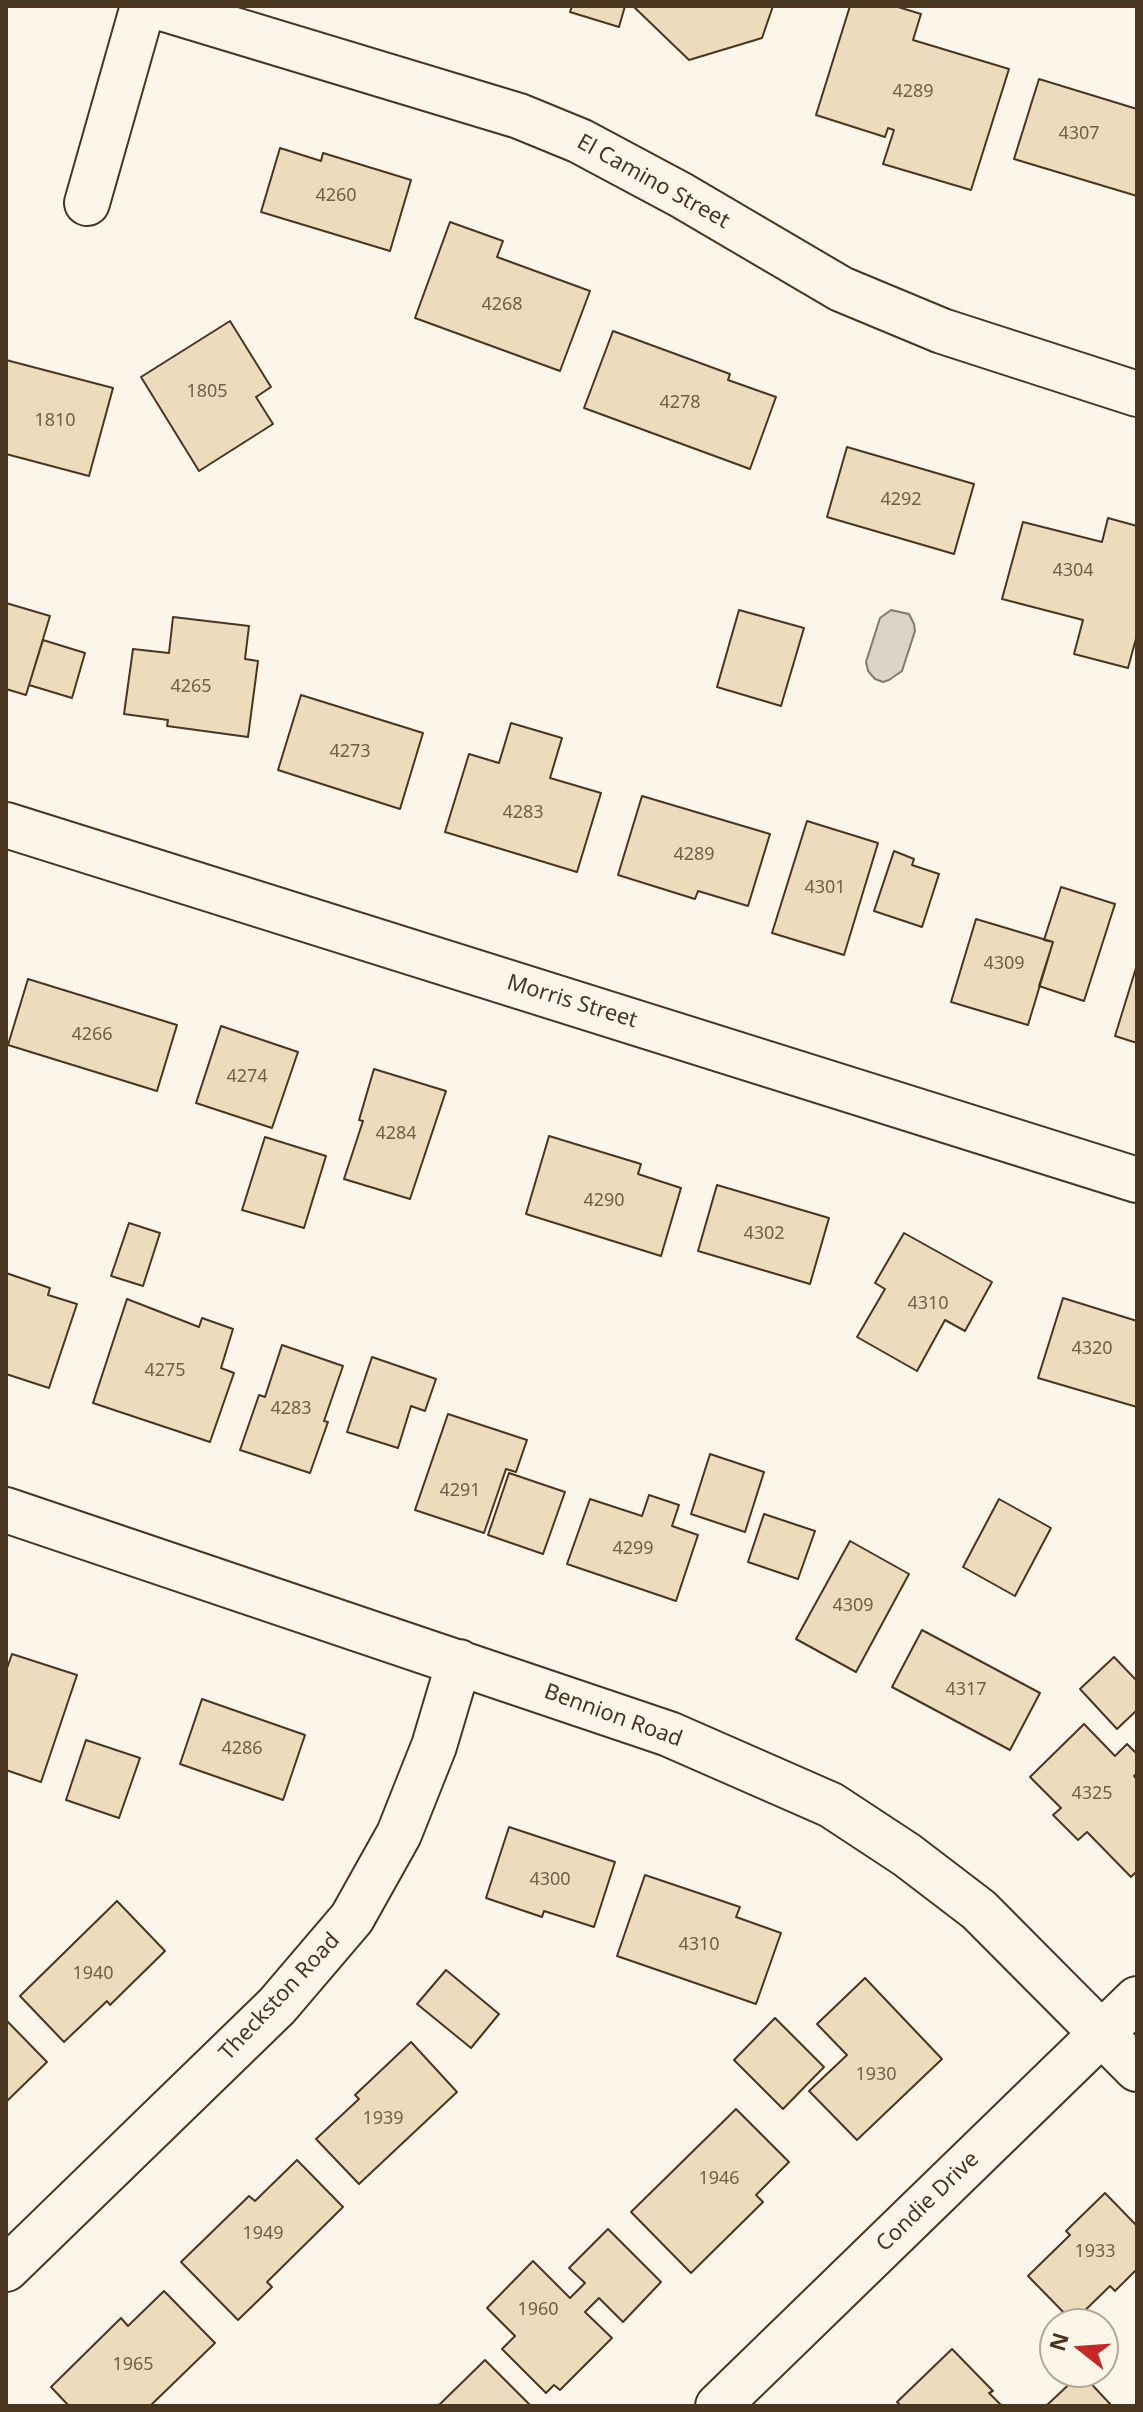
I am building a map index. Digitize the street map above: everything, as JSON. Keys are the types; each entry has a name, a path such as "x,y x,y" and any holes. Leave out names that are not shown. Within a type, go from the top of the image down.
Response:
{"street":[{"path":"87,203 143,6"},
{"name":"El Camino Street","path":"155,6 519,116 605,155 841,289 942,331 1137,394"},
{"name":"Morris Street","path":"6,825 1137,1180"},
{"name":"Bennion Road","path":"6,1510 669,1734 831,1805 907,1855 979,1910 1137,2069"},
{"name":"Theckston Road","path":"6,2269 277,2006 352,1918 399,1834 434,1746 459,1662"},
{"name":"Condie Drive","path":"718,2406 1137,1999"}],"shaded area":[{"path":"891,610 909,614 915,631 902,671 883,682 868,671 866,662 880,618"}],"building":[{"path":"572,6 625,6 619,27 570,12"},
{"path":"633,6 773,6 762,38 689,60"},
{"path":"850,6 895,6 921,14 913,40 1009,69 971,190 883,164 894,130 888,128 885,137 816,115"},
{"path":"1039,79 1137,109 1137,196 1014,159"},
{"path":"280,148 321,161 323,153 411,180 390,251 261,212"},
{"path":"450,222 503,241 497,257 590,291 560,371 415,318"},
{"path":"230,321 271,387 256,397 273,424 199,471 141,377"},
{"path":"613,331 730,374 728,380 776,397 750,469 584,408"},
{"path":"6,360 113,388 89,476 6,454"},
{"path":"847,447 974,484 954,554 827,517"},
{"path":"1108,518 1137,526 1137,635 1128,668 1074,654 1083,620 1002,599 1023,522 1102,542"},
{"path":"6,603 50,616 26,695 6,689"},
{"path":"739,610 804,628 781,706 717,687"},
{"path":"173,617 249,626 245,659 258,661 248,737 167,726 168,720 124,714 133,649 169,653"},
{"path":"43,640 85,653 72,698 29,685"},
{"path":"301,695 423,733 400,809 278,770"},
{"path":"511,723 562,738 550,778 601,793 577,872 445,832 469,754 499,763"},
{"path":"642,796 770,834 748,906 698,891 695,899 618,875"},
{"path":"807,821 878,843 844,955 772,933"},
{"path":"894,851 914,859 912,865 939,874 922,927 874,911"},
{"path":"1061,887 1115,904 1084,1001 1039,986 1053,942 1044,940"},
{"path":"976,919 1053,942 1028,1025 951,1002"},
{"path":"1137,968 1137,1043 1115,1036"},
{"path":"28,979 177,1025 157,1091 8,1045"},
{"path":"221,1026 298,1052 272,1128 196,1103"},
{"path":"374,1069 446,1091 410,1199 344,1179 363,1121 359,1120"},
{"path":"549,1136 641,1164 638,1174 681,1188 661,1256 526,1214"},
{"path":"265,1137 326,1156 304,1228 242,1210"},
{"path":"717,1185 829,1218 810,1284 698,1251"},
{"path":"129,1223 160,1233 143,1286 111,1276"},
{"path":"904,1233 992,1282 965,1331 945,1320 917,1371 857,1337 885,1289 875,1283"},
{"path":"6,1273 50,1288 48,1295 77,1304 49,1388 6,1374"},
{"path":"1063,1298 1137,1321 1137,1407 1038,1378"},
{"path":"127,1299 199,1327 202,1318 233,1329 221,1368 234,1373 210,1442 93,1403"},
{"path":"282,1345 343,1366 310,1473 240,1450 259,1395 265,1397"},
{"path":"372,1357 436,1379 425,1411 411,1406 398,1448 347,1432"},
{"path":"448,1414 527,1440 516,1472 506,1469 484,1533 415,1510"},
{"path":"710,1454 764,1472 745,1532 691,1514"},
{"path":"509,1473 565,1492 543,1554 488,1535"},
{"path":"649,1495 679,1505 672,1526 698,1535 676,1601 567,1564 590,1499 642,1516"},
{"path":"999,1499 1051,1528 1015,1596 963,1567"},
{"path":"764,1514 815,1531 798,1579 748,1562"},
{"path":"850,1541 909,1574 856,1672 796,1639"},
{"path":"922,1630 1040,1693 1010,1750 892,1687"},
{"path":"12,1654 77,1675 41,1782 6,1770 6,1671"},
{"path":"1114,1657 1137,1681 1137,1710 1117,1729 1080,1689"},
{"path":"202,1699 305,1735 283,1800 180,1764"},
{"path":"1084,1724 1115,1756 1127,1744 1137,1754 1137,1773 1134,1776 1137,1780 1137,1871 1131,1877 1087,1832 1078,1840 1053,1815 1061,1808 1030,1777"},
{"path":"86,1740 140,1758 119,1818 66,1800"},
{"path":"509,1827 615,1862 594,1927 544,1911 542,1917 486,1898"},
{"path":"645,1875 740,1907 736,1917 781,1933 756,2004 617,1956"},
{"path":"117,1901 165,1951 110,2005 107,2001 64,2042 20,1996"},
{"path":"446,1970 499,2014 471,2048 417,2004"},
{"path":"865,1978 942,2059 857,2140 809,2091 847,2055 817,2024"},
{"path":"775,2018 824,2067 783,2109 734,2060"},
{"path":"6,2020 47,2062 6,2102"},
{"path":"411,2042 457,2092 359,2184 316,2139 359,2099 355,2095"},
{"path":"736,2109 789,2162 756,2195 763,2202 691,2273 631,2212"},
{"path":"297,2160 343,2207 267,2282 272,2287 238,2320 181,2262 249,2196 255,2201"},
{"path":"1105,2193 1137,2226 1137,2269 1115,2291 1110,2286 1087,2308 1059,2308 1028,2276 1070,2235 1066,2231"},
{"path":"608,2229 661,2282 623,2322 599,2298 585,2312 612,2338 560,2390 554,2385 546,2393 502,2349 515,2336 487,2308 533,2261 570,2298 585,2283 569,2268"},
{"path":"164,2291 215,2343 150,2406 69,2406 51,2387 121,2318 128,2326"},
{"path":"952,2349 993,2391 989,2393 1002,2406 901,2406 897,2402"},
{"path":"485,2360 531,2406 438,2406"},
{"path":"1065,2388 1095,2388 1112,2406 1046,2406"}]}
